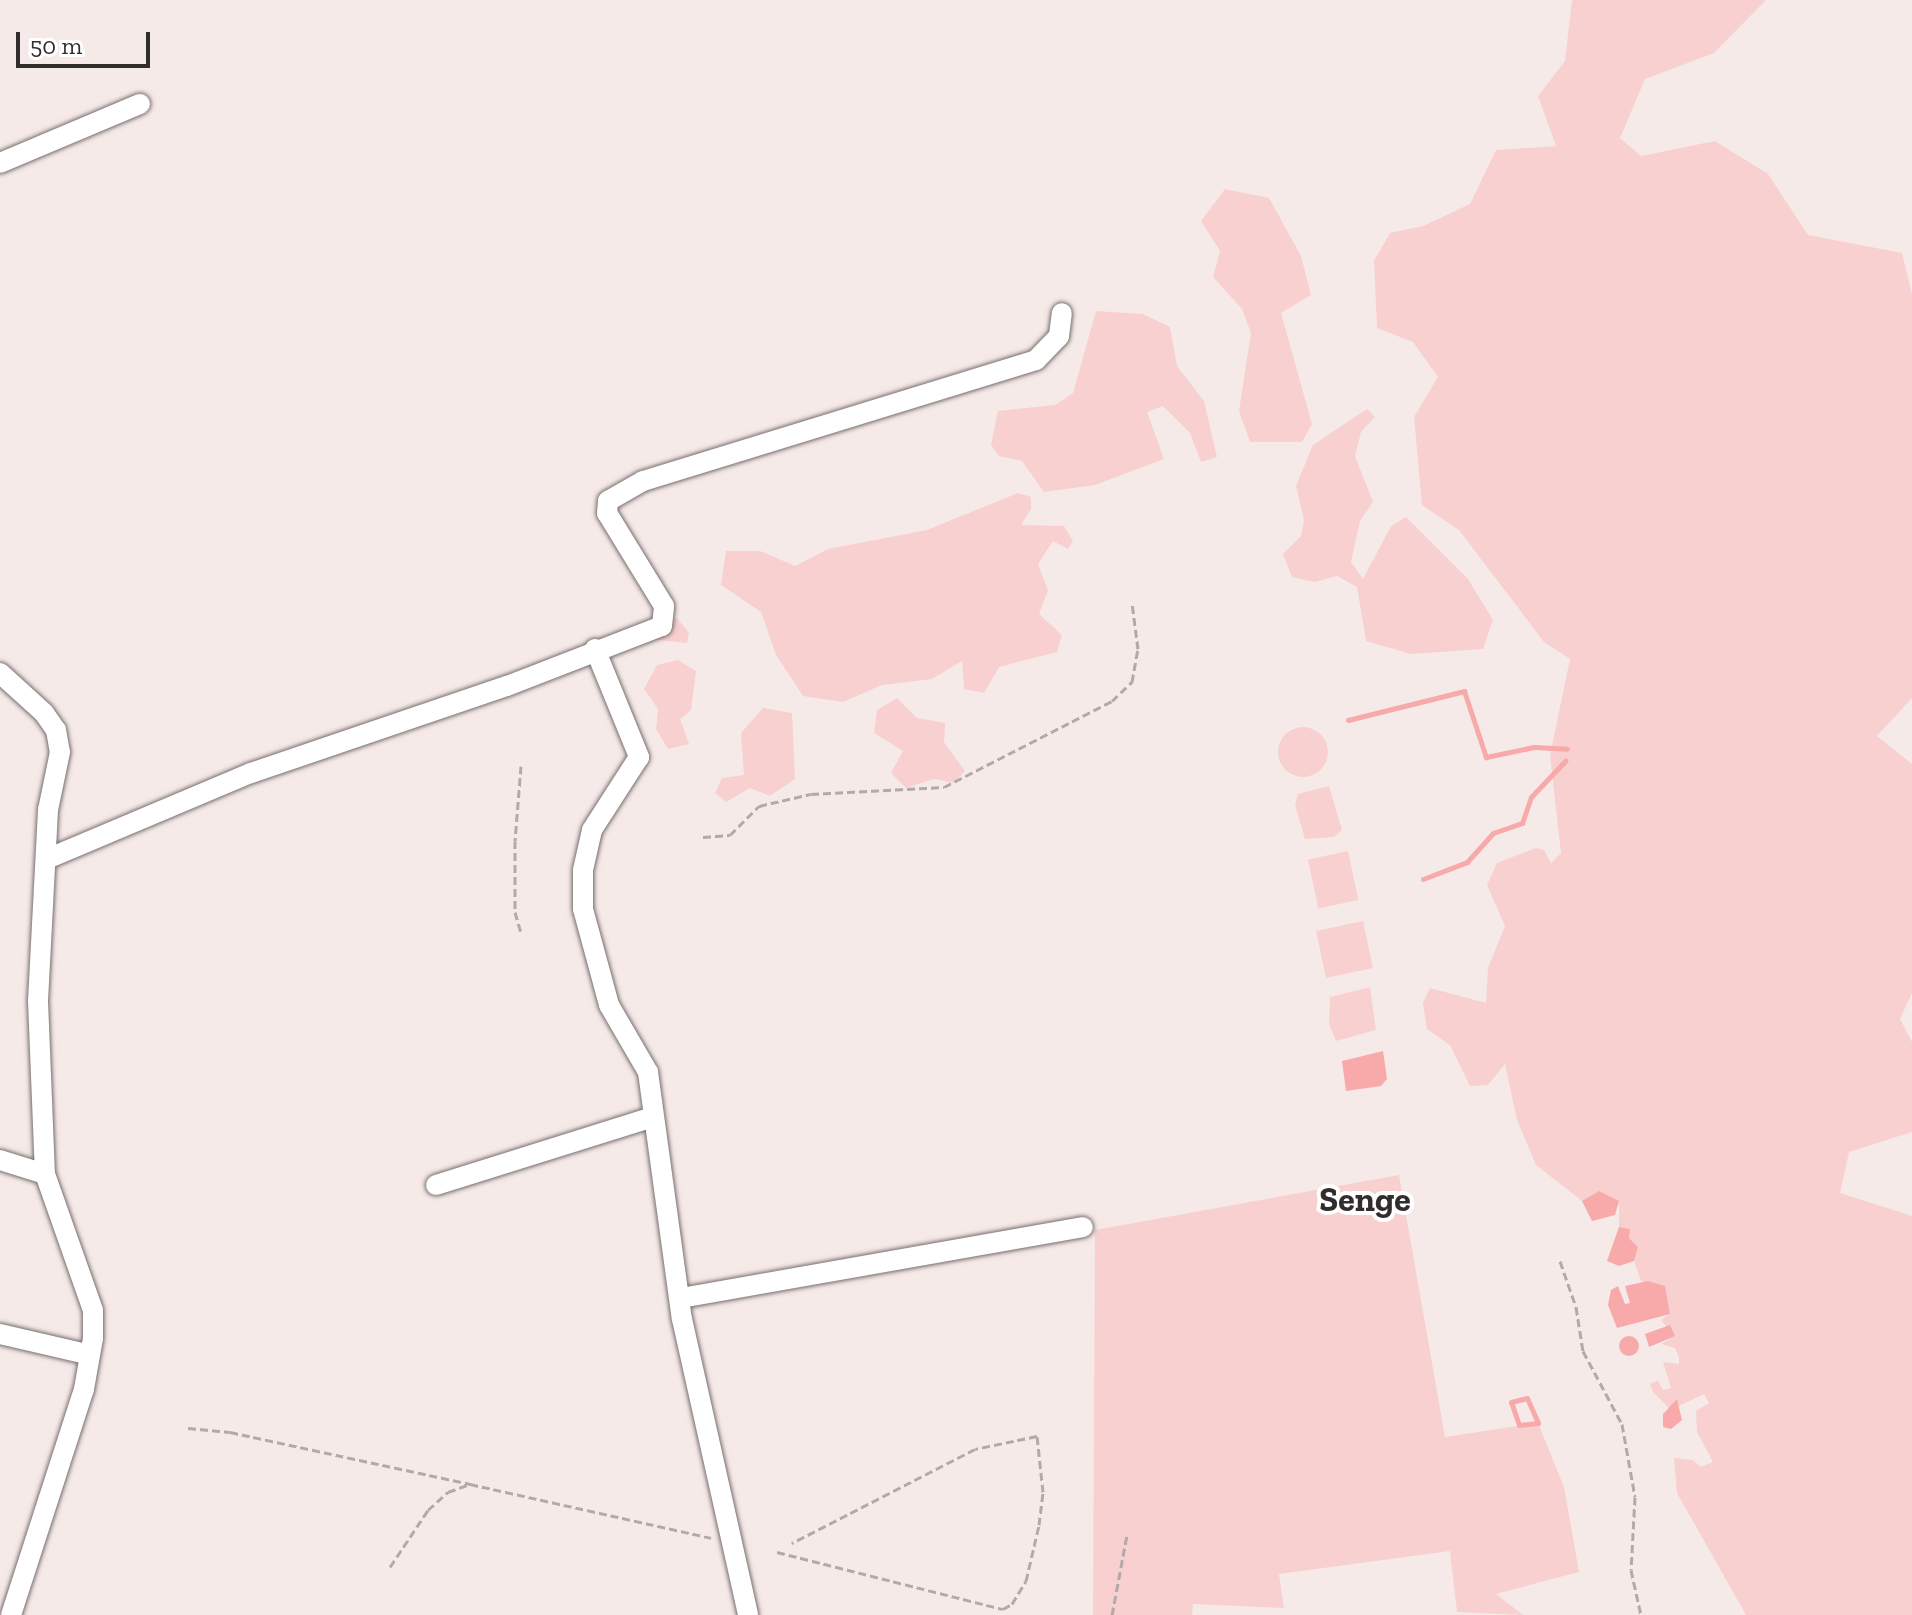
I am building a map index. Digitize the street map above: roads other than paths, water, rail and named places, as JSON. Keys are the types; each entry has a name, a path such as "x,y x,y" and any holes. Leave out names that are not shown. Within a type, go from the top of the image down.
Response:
{"street":[{"path":"0,163 140,104"},
{"path":"47,859 251,773 507,686 595,649 666,624 664,606 607,513 608,501 621,491 1036,360 1059,336 1062,313"},
{"path":"595,649 639,757 592,830 583,870 583,909 609,1005 648,1072 681,1298 748,1615"},
{"path":"0,673 56,730 60,752 48,810 38,1001 45,1174 93,1310 84,1389 11,1615"},
{"path":"436,1185 653,1117"},
{"path":"0,1160 45,1174"},
{"path":"681,1298 1083,1227"},
{"path":"0,1334 90,1355"}],"waterway":[{"path":"1348,720 1464,691 1486,757 1534,747 1567,749"},
{"path":"1423,879 1467,862 1493,833 1522,823 1531,797 1565,761"},
{"path":"1527,1398 1538,1423 1519,1425 1511,1402 1527,1398"}],"district":[{"name":"Senge","path":"1365,1200"}]}
